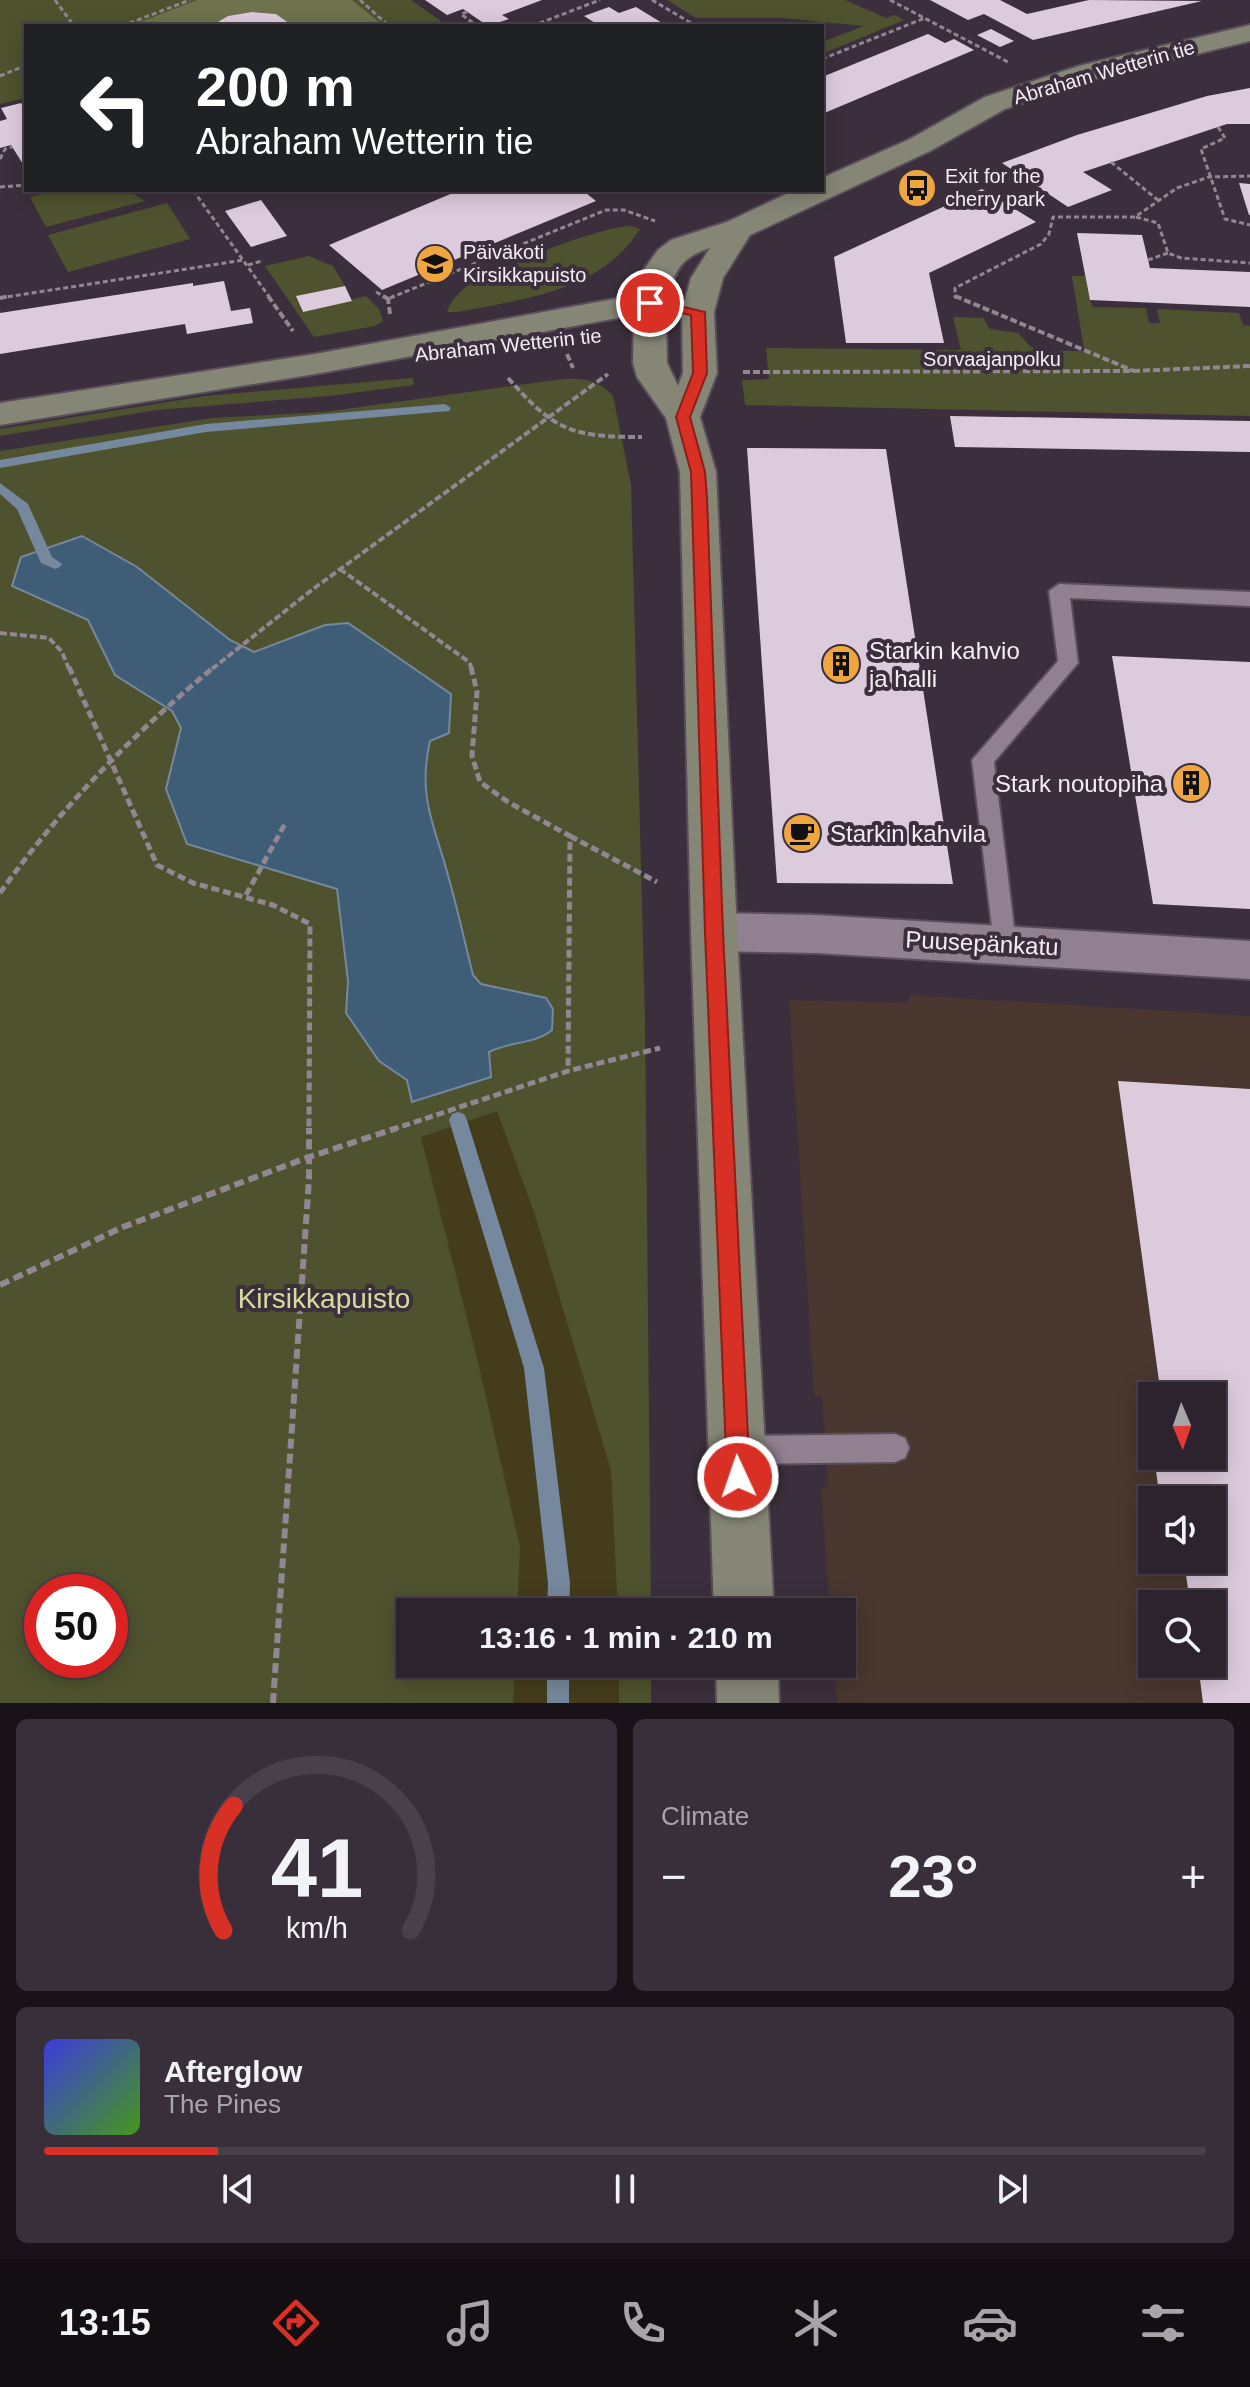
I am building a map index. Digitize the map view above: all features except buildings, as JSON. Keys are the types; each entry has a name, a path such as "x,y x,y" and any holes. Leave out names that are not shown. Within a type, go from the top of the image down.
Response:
{"main road":[{"name":"Abraham Wetterin tie","path":"824,188 920,145 995,103 1076,76 1250,33"},
{"name":"Abraham Wetterin tie","path":"920,145 1118,87 1250,55"},
{"name":"Abraham Wetterin tie","path":"649,314 659,271 669,257 688,244 738,229 815,192"},
{"path":"683,417 700,373 698,312 707,278 738,229"},
{"name":"Abraham Wetterin tie","path":"0,414 315,364 540,345 649,314 698,312"},
{"path":"649,314 650,363 654,377 683,417 698,472 700,498 714,932 743,1598"},
{"path":"747,1678 748,1703"}],"street":[{"name":"Puusepänkatu","path":"714,932 1005,944 1250,960"}],"lane":[{"path":"1005,944 983,760 1068,663 1059,591 1250,599"},
{"path":"737,1450 895,1448"}],"path":[{"path":"55,0 73,24"},
{"path":"127,24 190,0"},
{"path":"360,0 387,24"},
{"path":"537,24 600,0"},
{"path":"652,0 693,24"},
{"path":"890,0 1013,65"},
{"path":"467,12 461,14 474,24"},
{"path":"824,58 926,18"},
{"path":"0,76 24,66"},
{"path":"1218,127 1225,138 1201,149 1209,177 1220,196 1225,219 1250,225"},
{"path":"0,159 5,149 12,147"},
{"path":"1111,162 1159,201"},
{"path":"1135,217 1177,188 1209,177 1250,176"},
{"path":"0,187 24,185"},
{"path":"194,192 296,336"},
{"path":"388,299 606,210 624,210 660,223"},
{"path":"1134,371 955,297 955,288 968,278 1021,255 1048,236 1053,217 1135,217 1158,223 1168,253"},
{"path":"1148,260 1168,253 1181,258 1250,263"},
{"path":"0,298 244,260"},
{"path":"248,265 262,261"},
{"path":"1222,261 1225,271"},
{"path":"376,292 388,299"},
{"path":"388,299 391,317"},
{"name":"Sorvaajanpolku","path":"733,372 1134,371 1250,366"},
{"path":"0,893 75,795 167,707 241,644 340,569 613,370"},
{"path":"508,378 547,418 561,426 601,437 642,437"},
{"path":"340,569 469,662 478,677 472,768 481,785 657,882"},
{"path":"0,633 49,638 62,652 157,865 177,879 246,895 295,913 310,924 309,1157 273,1703"},
{"path":"246,895 286,822"},
{"path":"568,1071 570,836"},
{"path":"0,1285 123,1227 309,1157 568,1071 660,1048"}],"shaded area":[{"path":"909,995 1250,1016 1250,1703 837,1703 835,1678 856,1678 856,1598 829,1598 821,1488 828,1486 826,1451 822,1397 814,1395 789,1000 908,1003"}],"green space":[{"path":"0,0 411,0 445,24 24,24 24,98 0,104"},
{"path":"197,0 352,0 382,24 290,24 276,14 252,12 228,16 214,24 135,24"},
{"path":"667,0 845,0 886,18 895,15 904,20 824,53 824,41 864,26 782,18 696,18"},
{"path":"51,192 130,192 145,201 46,227 30,197"},
{"path":"167,203 190,239 68,272 48,235"},
{"path":"631,226 640,229 611,262 574,283 511,302 447,312 462,290 490,274 576,239"},
{"path":"309,256 333,266 345,286 297,296 302,312 366,296 379,309 383,321 375,326 314,337 265,266"},
{"path":"1072,276 1085,276 1092,307 1146,308 1149,323 1160,323 1157,309 1239,313 1243,325 1250,326 1250,416 745,405 742,380 769,379 766,348 961,350 953,317 983,318 990,329 1018,333 1031,347 1043,351 1089,351 1084,349"},
{"path":"413,378 414,385 329,396 157,410 0,436 0,429 205,396"},
{"name":"Kirsikkapuisto","path":"563,379 591,381 613,396 631,485 645,1021 651,1598 396,1598 396,1678 651,1678 651,1703 0,1703 0,451 212,418 324,412"}],"sand":[{"path":"497,1111 535,1215 611,1470 617,1598 518,1598 520,1547 478,1362 421,1137"},
{"path":"514,1678 619,1678 619,1703 513,1703"}],"water":[{"path":"82,536 137,567 230,640 254,652 325,625 348,623 451,694 449,733 430,741 427,796 473,975 481,984 546,998 553,1009 552,1030 538,1038 489,1052 491,1077 412,1102 407,1080 379,1061 346,1013 348,981 337,889 187,844 166,789 181,728 172,711 115,675 88,620 12,586 21,557"}],"waterway":[{"path":"0,464 206,428 445,408"},
{"path":"0,487 23,507 46,560 55,564"},
{"path":"458,1120 534,1368 558,1598"},
{"path":"558,1678 558,1703"}],"place":[{"name":"Exit for the cherry park","path":"917,188"},
{"name":"Päiväkoti Kirsikkapuisto","path":"435,264"},
{"name":"Starkin kahvio ja halli","path":"841,664"},
{"name":"Stark noutopiha","path":"1191,783"},
{"name":"Starkin kahvila","path":"802,833"}],"route":[{"path":"650,303 698,312 700,373 683,417 698,472 700,498 714,932 738,1477"}]}
